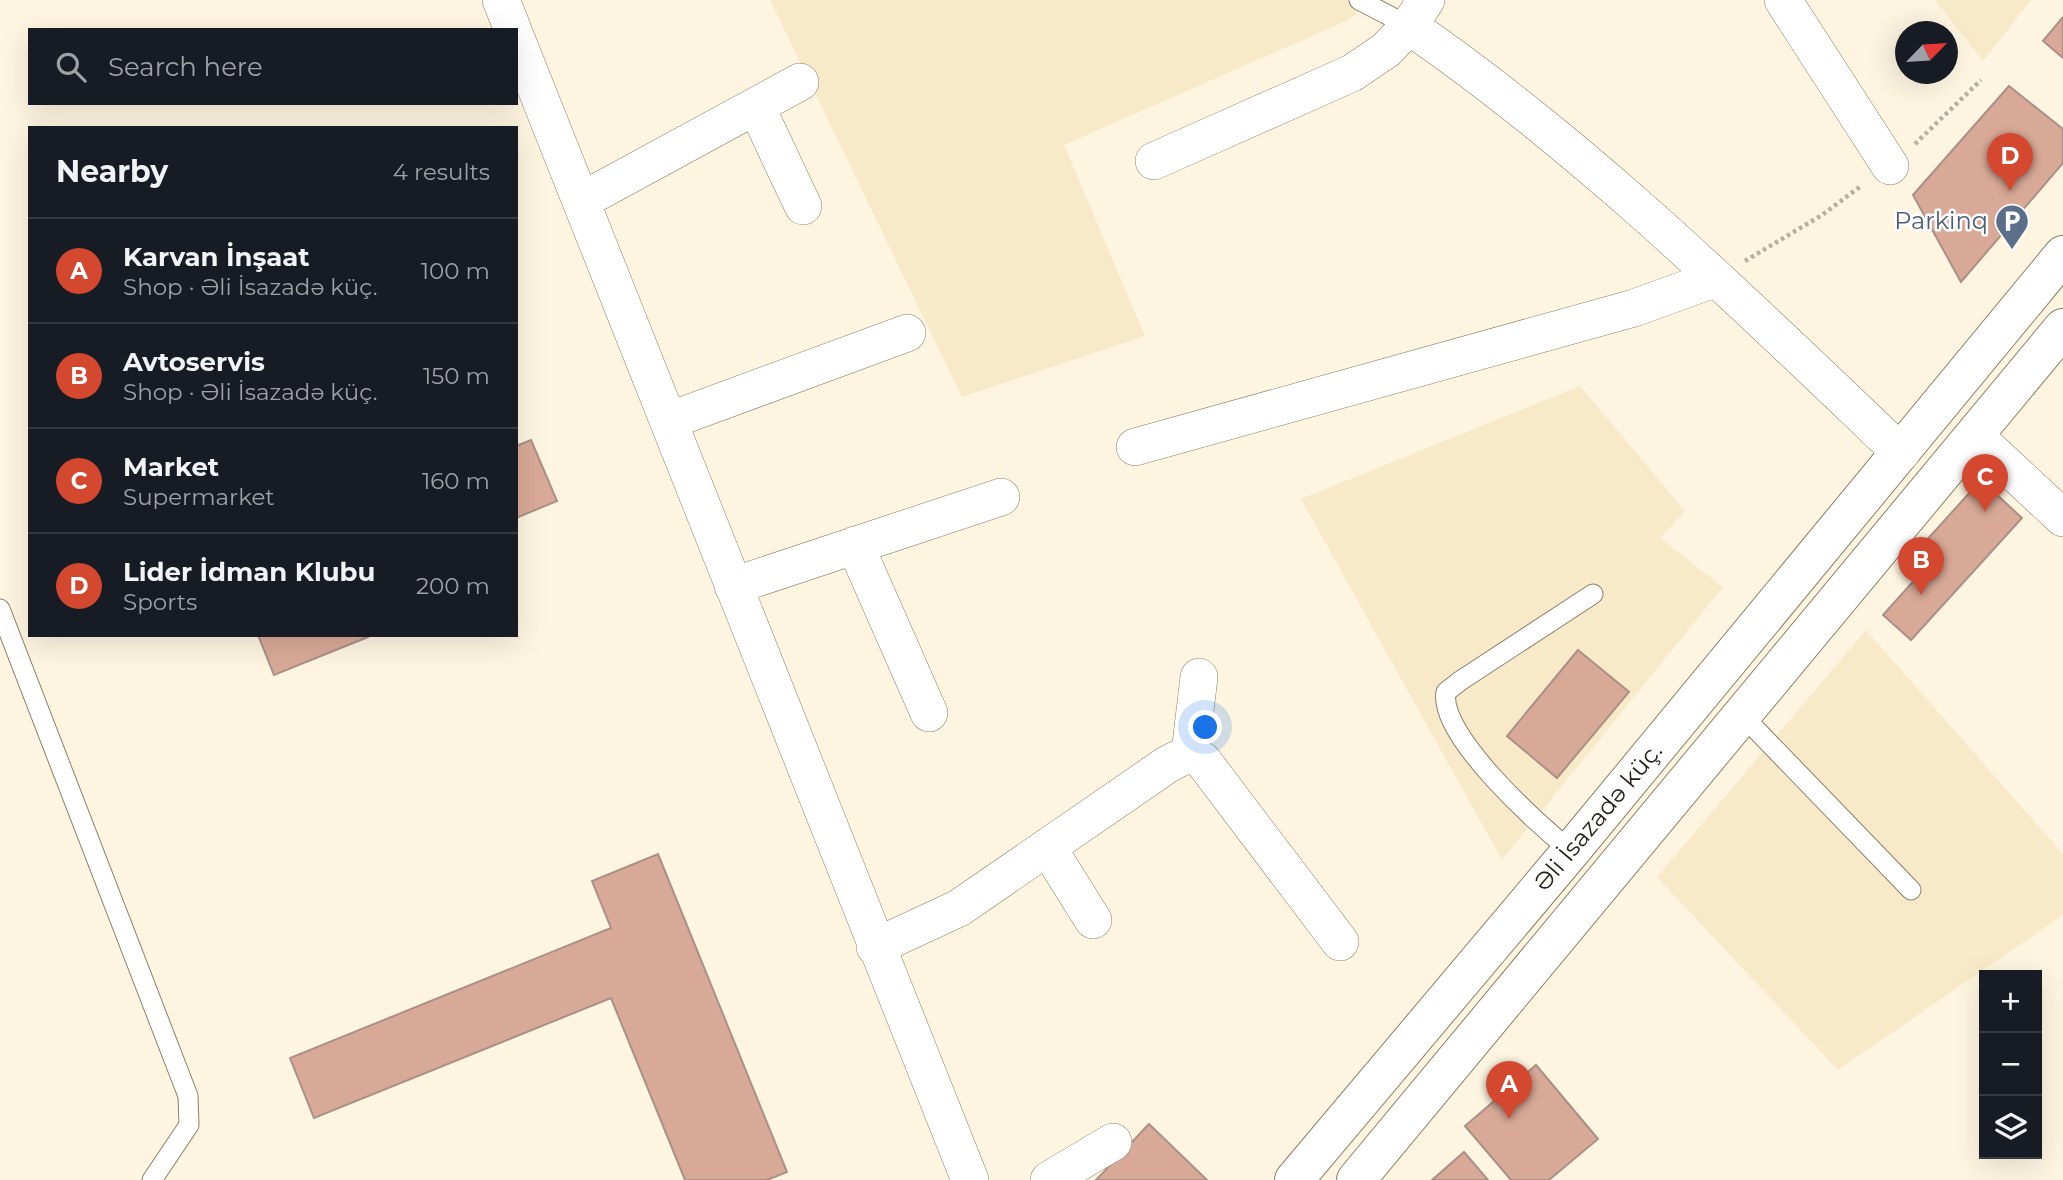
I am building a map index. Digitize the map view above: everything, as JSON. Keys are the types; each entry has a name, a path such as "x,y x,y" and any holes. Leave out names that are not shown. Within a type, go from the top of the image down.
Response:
{"main road":[{"path":"2063,255 1941,405 1975,436 2063,328"},
{"name":"Əli İsazadə küç.","path":"1294,1180 1941,405"},
{"name":"Əli İsazadə küç.","path":"1356,1180 1975,436"},
{"path":"1901,453 1935,484"}],"street":[{"path":"501,0 512,28"},
{"path":"1783,0 1890,166"},
{"path":"1154,161 1352,72 1386,50 1417,13 1472,69 1714,279 1901,453"},
{"path":"518,43 875,947 970,1180"},
{"path":"581,201 800,82"},
{"path":"756,106 803,206"},
{"path":"1135,447 1634,308 1714,279"},
{"path":"668,421 907,333"},
{"path":"1975,436 2063,518"},
{"path":"733,586 1001,497"},
{"path":"856,545 929,713"},
{"path":"1190,753 1199,677"},
{"path":"875,947 959,908 1168,764 1190,753"},
{"path":"1190,753 1203,761 1339,942"},
{"path":"1048,848 1093,920"},
{"path":"1049,1180 1113,1142"}],"lane":[{"path":"1359,0 1417,13"},
{"path":"1571,851 1507,795 1454,726 1444,705 1446,692 1460,681 1593,594"},
{"path":"0,609 188,1096 189,1125 152,1180"},
{"path":"1743,716 1911,890"}],"path":[{"path":"1714,279 1822,215 1890,166 1926,136 1981,80"}],"shaded area":[{"path":"770,0 1376,0 1346,21 1064,145 1145,336 962,397"},
{"path":"1935,0 2031,0 1983,61 1958,29 1958,21 1952,21"},
{"path":"1580,386 1685,511 1660,538 1723,587 1502,860 1301,499"},
{"path":"1866,630 2063,854 2063,915 1983,970 1979,970 1979,973 1838,1070 1657,877"}],"building":[{"path":"2063,17 2063,58 2043,41"},
{"path":"2009,86 2063,129 2063,163 1961,282 1913,195"},
{"path":"531,440 557,501 518,517 518,445"},
{"path":"1981,480 2022,518 1911,640 1883,615 1938,554 1925,542"},
{"path":"259,637 368,637 274,675"},
{"path":"1578,650 1629,692 1557,778 1507,736"},
{"path":"658,854 787,1172 767,1180 685,1180 611,998 314,1118 290,1058 611,928 592,881"},
{"path":"1536,1065 1598,1139 1549,1180 1511,1180 1465,1126"},
{"path":"1149,1124 1207,1180 1096,1180"},
{"path":"1464,1152 1488,1180 1432,1180"}],"place":[{"name":"Lider İdman Klubu","path":"2010,191"},
{"name":"Parkinq","path":"2012,251"},
{"name":"Market","path":"1985,512"},
{"name":"Avtoservis","path":"1921,595"},
{"name":"Karvan İnşaat","path":"1509,1119"}]}
